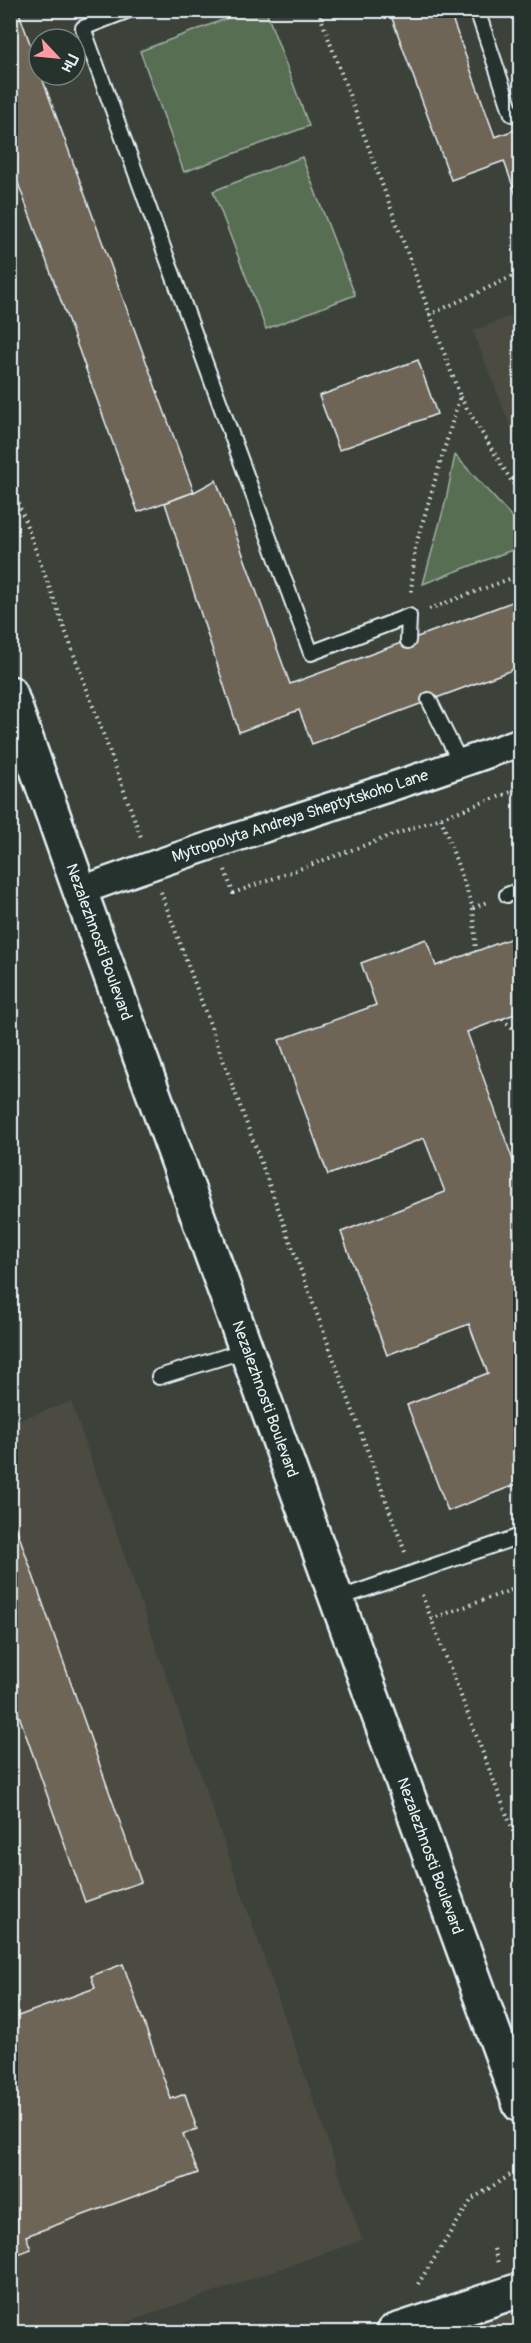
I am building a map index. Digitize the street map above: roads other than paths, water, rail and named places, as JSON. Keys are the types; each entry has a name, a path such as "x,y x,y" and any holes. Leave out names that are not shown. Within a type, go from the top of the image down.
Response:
{"main road":[{"name":"Nezalezhnosti Boulevard","path":"12,704 520,2104"},
{"path":"393,2332 520,2289"}],"street":[{"name":"Mytropolyta Andreya Sheptytskoho Lane","path":"80,891 151,865 461,764 520,742"}],"lane":[{"path":"129,10 83,28 311,652 409,616 408,641"},
{"path":"477,10 512,114"},
{"path":"429,700 461,764"},
{"path":"159,1377 247,1350"},
{"path":"337,1599 520,1536"}]}
